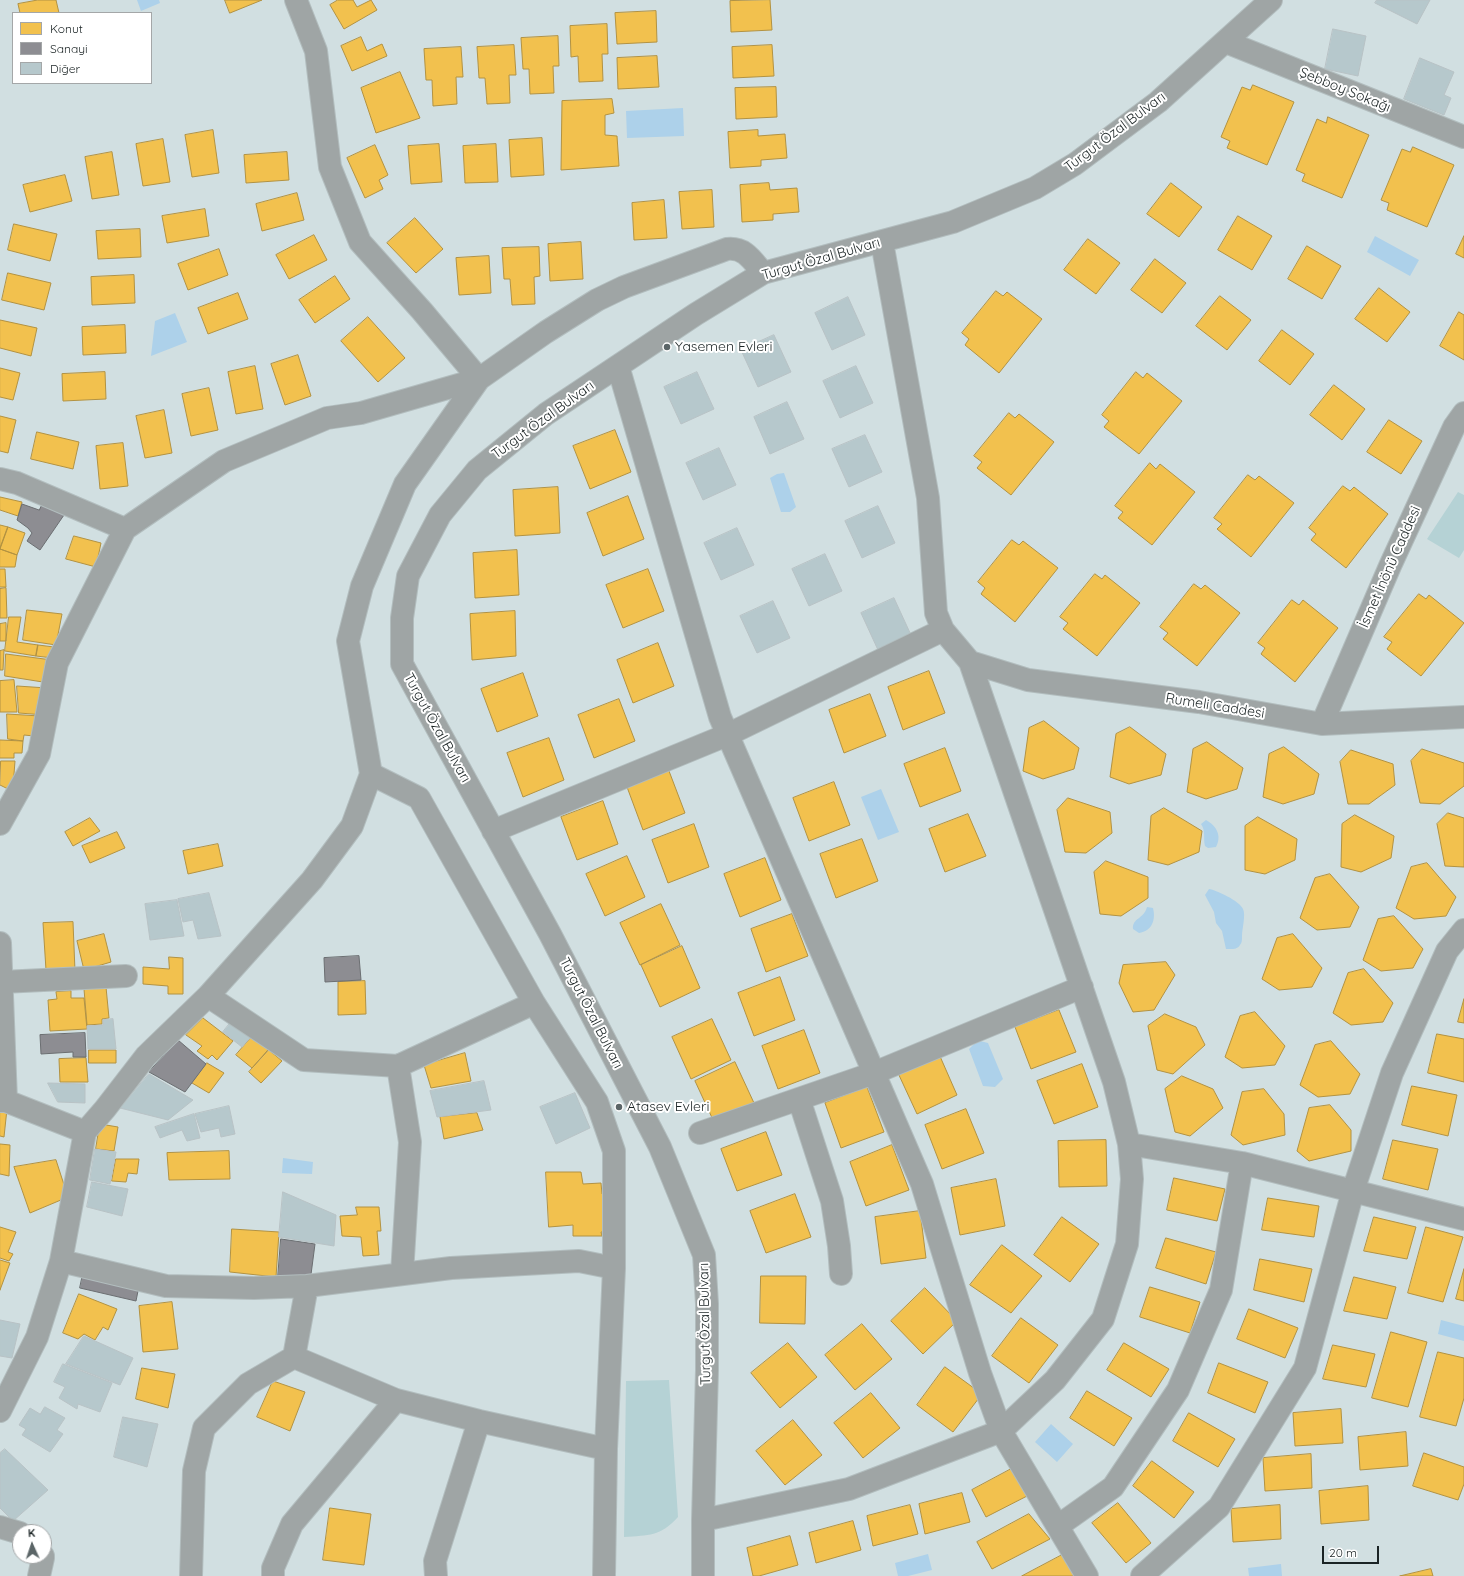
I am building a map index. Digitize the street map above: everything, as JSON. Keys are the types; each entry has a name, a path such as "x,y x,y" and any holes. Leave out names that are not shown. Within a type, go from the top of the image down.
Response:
{"street":[{"path":"296,0 316,51 330,167 360,242 422,311 479,379"},
{"name":"Turgut Özal Bulvarı","path":"703,1576 702,1520 707,1370 707,1304 704,1255 660,1147 550,934 402,664 402,618 408,576 440,515 477,470 546,414 696,314 763,273 953,222 1035,188 1076,164 1158,102 1271,0"},
{"name":"Şebboy Sokağı","path":"1226,42 1464,138"},
{"path":"702,1520 849,1489 1001,1431 1055,1380 1103,1319 1127,1244 1132,1179 1128,1144 1114,1082 970,662 943,630 936,613 928,498 882,242"},
{"path":"0,824 39,754 58,663 125,529 224,461 327,418 361,413 479,379 546,332 598,300 624,287 720,251 734,248 745,252 763,273"},
{"path":"618,366 720,717 922,1184 980,1373 1001,1431 1087,1576"},
{"path":"0,1411 37,1336 61,1261 85,1132 105,1109 146,1056 208,996 312,880 352,826 371,774 348,641 362,586 405,484 479,379"},
{"name":"İsmet İnönü Caddesi","path":"1322,724 1396,552 1454,427 1464,413"},
{"path":"0,479 17,483 125,529"},
{"path":"493,830 727,735 943,630"},
{"name":"Rumeli Caddesi","path":"970,662 1028,680 1199,702 1322,724 1464,717"},
{"path":"371,774 419,798 534,1003 597,1102 614,1151 614,1268 606,1449 604,1576"},
{"path":"1142,1576 1220,1507 1305,1368 1353,1190 1392,1073 1448,951 1464,930"},
{"path":"0,953 2,982 3,1101 85,1132"},
{"path":"2,982 126,976"},
{"path":"700,1134 874,1073 1082,987"},
{"path":"208,996 304,1060 398,1066 534,1003"},
{"path":"398,1066 410,1142 402,1274"},
{"path":"799,1099 832,1201 839,1246 841,1274"},
{"path":"1128,1144 1242,1163 1464,1219"},
{"path":"1058,1526 1113,1487 1178,1390 1221,1290 1242,1163"},
{"path":"61,1261 166,1286 254,1288 307,1286 451,1268 579,1261 614,1268"},
{"path":"191,1576 194,1470 204,1428 248,1384 294,1357 307,1286"},
{"path":"294,1357 396,1400 479,1421 606,1449"},
{"path":"273,1576 273,1568 292,1524 396,1400"},
{"path":"436,1576 435,1561 479,1421"},
{"path":"0,1527 12,1531"},
{"path":"39,1576 42,1564"}],"shaded area":[{"path":"1458,492 1464,495 1464,550 1459,558 1427,539"},
{"path":"669,1380 678,1517 672,1524 660,1532 624,1537 626,1381"}],"water":[{"path":"137,0 159,0 160,3 141,11"},
{"path":"683,108 684,136 627,138 626,111"},
{"path":"1375,236 1419,260 1410,276 1367,252"},
{"path":"175,313 187,342 151,356 155,321"},
{"path":"784,473 796,507 790,512 781,512 770,478 777,474"},
{"path":"881,789 899,832 878,840 861,797"},
{"path":"1206,820 1216,828 1219,839 1216,847 1208,848 1205,846 1201,824"},
{"path":"1209,889 1217,891 1233,899 1243,909 1244,918 1242,941 1237,948 1226,949 1222,931 1216,923 1214,912 1205,895"},
{"path":"1147,907 1153,908 1153,921 1147,930 1139,933 1133,929 1133,925"},
{"path":"980,1041 988,1043 1003,1079 995,1087 983,1086 969,1049 975,1043"},
{"path":"283,1158 313,1162 312,1174 282,1173"},
{"path":"1441,1320 1464,1326 1464,1341 1438,1334"},
{"path":"1051,1424 1073,1444 1057,1462 1035,1442"},
{"path":"928,1554 932,1570 908,1576 898,1576 895,1563"},
{"path":"1281,1564 1282,1576 1249,1576 1248,1568"}],"building: Konut":[{"path":"38,0 56,0 59,12 20,12 18,4"},
{"path":"225,0 262,0 230,13"},
{"path":"338,0 353,0 357,7 371,0 377,10 344,29 330,5"},
{"path":"770,0 772,30 731,32 730,1"},
{"path":"656,11 657,42 617,44 615,13"},
{"path":"607,24 608,54 602,54 603,81 579,82 578,56 571,57 570,26"},
{"path":"558,36 559,66 553,66 554,93 530,94 529,69 523,69 521,38"},
{"path":"361,37 367,51 382,44 387,56 352,71 341,46"},
{"path":"514,45 516,75 509,75 510,103 487,104 485,78 479,78 477,47"},
{"path":"772,45 774,76 733,78 732,47"},
{"path":"461,47 463,77 456,77 457,104 433,106 432,80 426,80 424,49"},
{"path":"657,56 659,87 618,89 617,58"},
{"path":"400,72 420,118 376,133 361,88"},
{"path":"1253,85 1294,102 1267,165 1227,148 1230,141 1221,137 1242,87 1250,90"},
{"path":"776,87 777,117 736,119 735,88"},
{"path":"612,99 614,113 605,115 605,135 617,136 619,166 561,170 562,101"},
{"path":"1328,117 1369,135 1342,198 1302,181 1305,174 1296,170 1317,119 1326,123"},
{"path":"213,130 219,173 192,177 185,135"},
{"path":"758,130 758,136 785,134 787,158 761,160 761,166 730,168 728,132"},
{"path":"542,138 544,175 511,177 509,140"},
{"path":"163,139 170,182 143,186 136,144"},
{"path":"439,144 442,182 411,184 408,146"},
{"path":"496,144 498,182 465,183 463,146"},
{"path":"375,145 388,175 379,180 383,189 365,198 347,158"},
{"path":"1413,147 1454,165 1427,227 1387,210 1389,203 1381,200 1402,149 1410,152"},
{"path":"112,152 119,195 92,199 85,157"},
{"path":"287,152 289,180 246,183 244,155"},
{"path":"65,175 72,201 30,212 23,185"},
{"path":"769,183 770,190 797,188 799,212 773,214 773,220 742,222 740,185"},
{"path":"1171,183 1202,207 1179,237 1147,214"},
{"path":"712,190 714,227 682,229 679,192"},
{"path":"297,193 304,220 262,231 256,204"},
{"path":"664,200 667,238 634,240 632,203"},
{"path":"205,209 209,236 167,243 162,216"},
{"path":"1238,216 1272,236 1252,270 1218,250"},
{"path":"415,218 443,249 416,273 387,243"},
{"path":"14,224 57,234 50,261 8,250"},
{"path":"140,229 141,257 98,259 96,231"},
{"path":"314,235 327,260 289,279 276,255"},
{"path":"1464,236 1464,258 1456,254"},
{"path":"1088,239 1120,263 1096,294 1064,270"},
{"path":"581,242 583,279 550,281 548,244"},
{"path":"1307,246 1341,266 1322,299 1288,279"},
{"path":"539,247 540,276 534,277 535,304 512,305 510,279 504,279 502,248"},
{"path":"219,249 228,275 188,290 178,264"},
{"path":"489,256 491,293 459,295 456,258"},
{"path":"1155,259 1186,283 1162,313 1131,290"},
{"path":"8,273 51,283 44,310 2,300"},
{"path":"134,275 135,303 92,305 91,277"},
{"path":"335,276 350,299 315,323 299,300"},
{"path":"1379,288 1410,312 1387,342 1355,319"},
{"path":"996,291 1003,296 1007,292 1042,319 999,373 965,345 969,339 962,333"},
{"path":"238,293 248,319 208,334 198,308"},
{"path":"1220,296 1251,320 1227,350 1196,326"},
{"path":"1459,312 1464,315 1464,360 1440,346"},
{"path":"368,317 405,358 378,382 341,341"},
{"path":"0,320 37,328 31,356 0,348"},
{"path":"125,325 126,353 83,355 82,327"},
{"path":"1282,330 1314,354 1290,385 1259,361"},
{"path":"298,355 311,396 285,405 271,364"},
{"path":"255,366 263,409 236,414 228,372"},
{"path":"0,368 20,373 13,400 0,397"},
{"path":"105,372 106,399 63,401 62,374"},
{"path":"1136,372 1143,378 1147,373 1182,401 1139,454 1104,427 1109,421 1102,415"},
{"path":"1334,385 1365,409 1342,440 1310,415"},
{"path":"209,388 218,430 191,436 182,394"},
{"path":"164,410 172,453 145,458 136,416"},
{"path":"1009,413 1015,418 1019,414 1054,442 1011,495 977,468 982,462 974,456"},
{"path":"0,416 16,420 8,453 0,451"},
{"path":"1389,420 1422,441 1401,474 1367,452"},
{"path":"615,430 631,472 590,489 573,446"},
{"path":"37,432 79,442 73,469 31,459"},
{"path":"123,443 128,486 100,489 96,446"},
{"path":"1150,463 1156,469 1160,464 1195,492 1152,545 1118,518 1123,512 1115,506"},
{"path":"1248,475 1255,480 1259,476 1294,503 1251,557 1217,529 1222,524 1214,518"},
{"path":"1343,486 1350,491 1354,487 1388,514 1346,568 1311,540 1316,534 1309,528"},
{"path":"558,487 560,533 515,536 513,490"},
{"path":"628,496 644,539 603,556 587,513"},
{"path":"0,497 22,502 18,516 0,510"},
{"path":"0,525 8,527 0,549"},
{"path":"8,527 25,533 17,555 0,549"},
{"path":"74,536 101,543 96,567 66,559"},
{"path":"1012,540 1019,545 1023,541 1058,568 1015,622 981,594 985,588 978,582"},
{"path":"0,549 17,555 15,567 0,567"},
{"path":"517,550 519,595 475,598 473,553"},
{"path":"0,569 5,569 6,587 0,587"},
{"path":"648,569 664,611 623,628 606,585"},
{"path":"1095,574 1102,579 1105,575 1140,603 1097,656 1063,629 1068,623 1060,617"},
{"path":"1194,584 1201,589 1205,585 1240,613 1197,666 1163,639 1168,633 1160,627"},
{"path":"6,588 7,618 0,618 0,589"},
{"path":"1419,594 1426,599 1429,595 1464,623 1421,676 1387,649 1392,642 1384,637"},
{"path":"1292,600 1299,605 1303,600 1338,628 1295,682 1261,654 1265,648 1258,643"},
{"path":"27,610 62,614 56,645 23,640"},
{"path":"515,611 516,656 472,660 470,614"},
{"path":"9,617 21,617 17,642 38,645 36,656 5,651"},
{"path":"6,623 6,641 0,641 0,624"},
{"path":"658,643 674,686 633,703 617,660"},
{"path":"38,645 54,647 53,658 36,656"},
{"path":"4,650 3,670 0,670 0,651"},
{"path":"6,654 52,660 49,683 5,676"},
{"path":"929,671 945,713 903,730 888,687"},
{"path":"523,673 538,716 497,732 481,689"},
{"path":"14,680 17,712 0,712 0,681"},
{"path":"17,686 47,688 45,715 19,713"},
{"path":"870,694 886,736 844,753 829,710"},
{"path":"619,699 635,741 594,758 578,715"},
{"path":"7,714 40,716 34,736 24,735 23,741 8,739"},
{"path":"1044,721 1079,748 1074,769 1043,779 1023,771 1029,728"},
{"path":"1130,727 1166,754 1161,775 1129,784 1110,777 1116,734"},
{"path":"549,738 564,780 523,797 507,753"},
{"path":"0,740 23,741 22,753 14,753 14,758 0,758"},
{"path":"1207,742 1243,768 1237,789 1206,799 1187,792 1193,749"},
{"path":"1284,747 1319,774 1314,794 1283,804 1263,797 1269,754"},
{"path":"945,748 961,791 920,807 904,764"},
{"path":"1422,749 1464,763 1464,786 1440,804 1420,803 1411,761"},
{"path":"1351,750 1393,764 1395,785 1369,804 1348,804 1340,762"},
{"path":"1,761 15,761 13,787 10,790 0,785"},
{"path":"669,771 685,813 643,830 627,787"},
{"path":"834,782 850,825 809,841 793,798"},
{"path":"1068,798 1110,812 1112,833 1086,853 1065,852 1057,810"},
{"path":"603,801 618,844 577,860 561,817"},
{"path":"1164,808 1202,831 1199,852 1168,865 1148,860 1151,816"},
{"path":"1448,813 1464,818 1464,867 1445,866 1437,824"},
{"path":"968,814 986,856 945,872 929,829"},
{"path":"1355,815 1394,836 1391,858 1361,872 1341,867 1342,824"},
{"path":"1258,817 1297,839 1295,860 1265,874 1245,870 1245,826"},
{"path":"90,818 100,831 73,846 65,832"},
{"path":"694,824 709,867 668,883 652,840"},
{"path":"117,832 125,848 90,863 82,846"},
{"path":"862,839 878,881 836,898 820,854"},
{"path":"218,844 223,866 188,874 183,851"},
{"path":"627,856 645,897 605,916 586,874"},
{"path":"765,858 781,900 740,917 724,874"},
{"path":"1106,861 1148,877 1148,898 1121,916 1100,914 1094,872"},
{"path":"1427,863 1456,897 1446,916 1414,919 1396,908 1411,867"},
{"path":"1330,874 1359,907 1350,927 1317,930 1300,918 1315,878"},
{"path":"661,904 680,945 640,965 620,923"},
{"path":"792,914 808,956 766,972 751,929"},
{"path":"1394,916 1423,949 1413,968 1381,971 1363,960 1378,919"},
{"path":"73,922 75,971 46,970 43,923"},
{"path":"104,934 111,962 84,970 77,941"},
{"path":"1293,934 1322,968 1312,987 1279,990 1262,979 1277,938"},
{"path":"682,946 700,988 660,1007 641,965"},
{"path":"169,957 183,958 183,994 168,994 168,986 143,984 143,967 169,969"},
{"path":"1166,962 1175,975 1154,1010 1133,1012 1119,983 1123,965"},
{"path":"1364,969 1393,1003 1383,1022 1351,1025 1333,1013 1348,973"},
{"path":"780,977 795,1020 754,1036 738,993"},
{"path":"365,981 366,1014 338,1015 338,982"},
{"path":"106,987 109,1018 102,1019 102,1024 87,1025 84,989"},
{"path":"71,991 71,998 84,998 87,1029 50,1031 48,1000 57,999 56,992"},
{"path":"1464,999 1464,1023 1458,1022"},
{"path":"1059,1010 1076,1052 1031,1069 1015,1027"},
{"path":"1255,1012 1285,1046 1275,1065 1242,1068 1225,1057 1240,1016"},
{"path":"1165,1014 1196,1027 1205,1045 1173,1074 1157,1070 1148,1026"},
{"path":"203,1018 233,1041 217,1060 212,1055 208,1059 197,1051 202,1046 186,1035"},
{"path":"712,1019 731,1060 691,1079 672,1037"},
{"path":"804,1030 820,1073 778,1089 762,1046"},
{"path":"256,1032 274,1043 252,1068 236,1055"},
{"path":"1437,1034 1464,1039 1464,1082 1428,1073"},
{"path":"1331,1041 1360,1074 1350,1094 1318,1097 1300,1085 1315,1045"},
{"path":"89,1050 116,1050 116,1063 89,1063"},
{"path":"269,1050 282,1061 261,1083 249,1072"},
{"path":"465,1053 471,1081 431,1088 424,1065"},
{"path":"939,1054 957,1095 917,1114 898,1073"},
{"path":"86,1058 88,1082 60,1082 59,1059"},
{"path":"735,1062 754,1103 714,1122 695,1081"},
{"path":"207,1063 224,1073 209,1093 192,1083"},
{"path":"1082,1064 1098,1107 1054,1124 1037,1081"},
{"path":"1182,1076 1213,1089 1223,1108 1190,1136 1175,1132 1165,1089"},
{"path":"1412,1086 1457,1095 1448,1136 1402,1125"},
{"path":"867,1087 884,1132 841,1148 825,1103"},
{"path":"1264,1089 1284,1114 1285,1135 1243,1145 1231,1135 1242,1092"},
{"path":"1330,1105 1351,1130 1351,1151 1309,1161 1297,1151 1309,1108"},
{"path":"0,1108 7,1109 4,1137 0,1136"},
{"path":"966,1109 984,1153 942,1169 925,1125"},
{"path":"477,1113 483,1130 444,1139 440,1117"},
{"path":"100,1124 118,1127 114,1151 96,1149"},
{"path":"766,1132 782,1175 737,1191 721,1149"},
{"path":"1106,1140 1107,1186 1059,1187 1058,1141"},
{"path":"1393,1140 1438,1149 1428,1190 1383,1179"},
{"path":"0,1144 10,1145 9,1176 0,1174"},
{"path":"892,1145 909,1190 866,1206 850,1162"},
{"path":"229,1151 230,1179 169,1180 167,1153"},
{"path":"116,1159 139,1159 137,1174 128,1173 126,1182 112,1181"},
{"path":"56,1160 68,1197 30,1213 14,1167"},
{"path":"546,1172 581,1172 583,1184 601,1183 602,1194 608,1193 606,1232 601,1232 602,1236 573,1236 573,1225 549,1227"},
{"path":"1174,1178 1225,1189 1217,1221 1167,1210"},
{"path":"996,1179 1005,1226 960,1235 951,1188"},
{"path":"795,1194 811,1237 766,1253 750,1211"},
{"path":"1268,1198 1319,1206 1314,1237 1262,1230"},
{"path":"356,1207 379,1207 381,1231 377,1231 379,1255 363,1256 361,1237 342,1236 340,1216 357,1215"},
{"path":"920,1211 926,1258 881,1264 875,1217"},
{"path":"1062,1217 1099,1244 1070,1282 1034,1255"},
{"path":"1374,1217 1416,1227 1407,1259 1364,1251"},
{"path":"0,1227 16,1232 8,1252 13,1254 9,1261 0,1258"},
{"path":"1426,1227 1463,1237 1443,1302 1408,1293"},
{"path":"232,1229 279,1232 276,1277 230,1272"},
{"path":"1166,1238 1216,1252 1206,1284 1156,1268"},
{"path":"1002,1245 1042,1276 1011,1313 970,1285"},
{"path":"1260,1259 1312,1269 1304,1302 1254,1290"},
{"path":"0,1260 10,1263 0,1290"},
{"path":"1464,1269 1464,1301 1456,1299"},
{"path":"761,1276 806,1276 805,1324 760,1323"},
{"path":"1354,1277 1396,1287 1387,1319 1344,1311"},
{"path":"1150,1287 1200,1302 1190,1333 1140,1317"},
{"path":"925,1288 957,1321 923,1354 891,1321"},
{"path":"79,1294 117,1309 108,1330 103,1327 95,1340 84,1334 78,1339 63,1333"},
{"path":"172,1302 178,1349 143,1352 139,1306"},
{"path":"1249,1309 1298,1328 1285,1358 1237,1339"},
{"path":"1021,1318 1058,1345 1029,1383 992,1356"},
{"path":"862,1324 892,1359 855,1390 825,1355"},
{"path":"1391,1332 1427,1342 1408,1407 1372,1398"},
{"path":"788,1343 817,1377 780,1408 751,1373"},
{"path":"1124,1343 1169,1369 1151,1397 1107,1370"},
{"path":"1333,1345 1375,1354 1366,1387 1323,1379"},
{"path":"1438,1352 1464,1358 1464,1398 1456,1426 1420,1417"},
{"path":"1219,1363 1268,1382 1255,1413 1208,1393"},
{"path":"945,1367 982,1394 953,1432 917,1405"},
{"path":"142,1368 175,1374 168,1408 136,1399"},
{"path":"273,1381 305,1392 290,1431 257,1417"},
{"path":"1087,1391 1132,1418 1114,1446 1070,1418"},
{"path":"871,1393 900,1428 863,1458 834,1423"},
{"path":"1341,1409 1343,1443 1295,1446 1293,1413"},
{"path":"1189,1413 1235,1439 1218,1467 1173,1441"},
{"path":"793,1420 822,1455 785,1485 756,1451"},
{"path":"1406,1432 1408,1466 1360,1470 1358,1437"},
{"path":"1424,1453 1464,1467 1464,1484 1458,1500 1413,1486"},
{"path":"1311,1454 1312,1488 1265,1491 1263,1458"},
{"path":"1152,1461 1194,1492 1174,1518 1133,1486"},
{"path":"1015,1467 1031,1494 986,1517 972,1490"},
{"path":"1368,1486 1369,1520 1321,1524 1319,1491"},
{"path":"962,1493 970,1522 925,1534 919,1504"},
{"path":"1118,1503 1151,1543 1126,1563 1092,1523"},
{"path":"910,1505 918,1534 873,1546 867,1516"},
{"path":"1280,1505 1281,1539 1233,1542 1231,1509"},
{"path":"330,1508 371,1514 364,1565 323,1560"},
{"path":"1029,1514 1050,1539 992,1569 977,1542"},
{"path":"853,1521 861,1550 816,1563 809,1533"},
{"path":"790,1536 798,1565 759,1576 753,1576 747,1548"},
{"path":"1064,1554 1076,1576 1022,1576"},
{"path":"1431,1569 1433,1576 1400,1576"}],"building: Sanayi":[{"path":"43,503 64,515 40,550 27,541 32,533 17,520 22,504 39,510"},
{"path":"359,956 361,980 325,982 324,958"},
{"path":"85,1033 86,1057 73,1057 73,1052 41,1054 40,1035"},
{"path":"178,1040 206,1064 185,1092 149,1072"},
{"path":"281,1239 315,1244 310,1282 278,1278"},
{"path":"84,1269 140,1281 136,1301 80,1288"}],"building: Diğer":[{"path":"1377,0 1430,0 1417,24 1375,3"},
{"path":"1333,29 1366,36 1358,76 1325,69"},
{"path":"1420,58 1454,72 1444,95 1451,98 1444,115 1404,99"},
{"path":"848,297 865,335 832,350 815,313"},
{"path":"774,335 791,372 758,387 741,350"},
{"path":"856,366 873,403 840,418 823,381"},
{"path":"697,372 714,409 681,424 664,387"},
{"path":"787,402 804,439 770,454 754,417"},
{"path":"865,435 882,472 849,487 832,449"},
{"path":"719,448 736,485 703,500 686,463"},
{"path":"878,506 895,543 862,558 845,521"},
{"path":"737,528 754,565 721,580 704,543"},
{"path":"825,554 842,591 809,606 792,569"},
{"path":"894,598 911,635 878,650 861,613"},
{"path":"773,601 790,638 757,653 740,616"},
{"path":"209,893 221,936 198,939 193,920 183,922 178,899"},
{"path":"177,900 184,936 150,940 145,904"},
{"path":"235,1017 255,1032 242,1047 223,1032"},
{"path":"113,1019 116,1049 88,1049 87,1026 103,1025 103,1020"},
{"path":"149,1074 193,1100 168,1120 120,1108"},
{"path":"484,1081 491,1110 437,1117 430,1091"},
{"path":"48,1083 85,1084 85,1103 58,1102"},
{"path":"575,1093 590,1128 556,1144 540,1107"},
{"path":"229,1106 235,1134 221,1137 219,1128 201,1132 195,1114"},
{"path":"194,1114 200,1138 187,1141 182,1130 160,1138 155,1127"},
{"path":"95,1149 116,1152 110,1184 90,1180"},
{"path":"92,1182 128,1189 122,1216 87,1207"},
{"path":"283,1192 336,1215 334,1246 279,1237"},
{"path":"0,1320 20,1324 12,1358 0,1356"},
{"path":"84,1336 133,1358 120,1385 66,1364"},
{"path":"63,1364 112,1383 100,1412 78,1404 77,1409 59,1398 65,1387 54,1382"},
{"path":"45,1407 65,1418 57,1430 63,1434 50,1452 22,1435 26,1429 19,1425 30,1408 40,1414"},
{"path":"123,1417 158,1424 147,1467 114,1457"},
{"path":"5,1449 48,1490 13,1521 0,1508 0,1453"}],"place":[{"name":"Yasemen Evleri","path":"667,347"},
{"name":"Atasev Evleri","path":"619,1107"}]}
